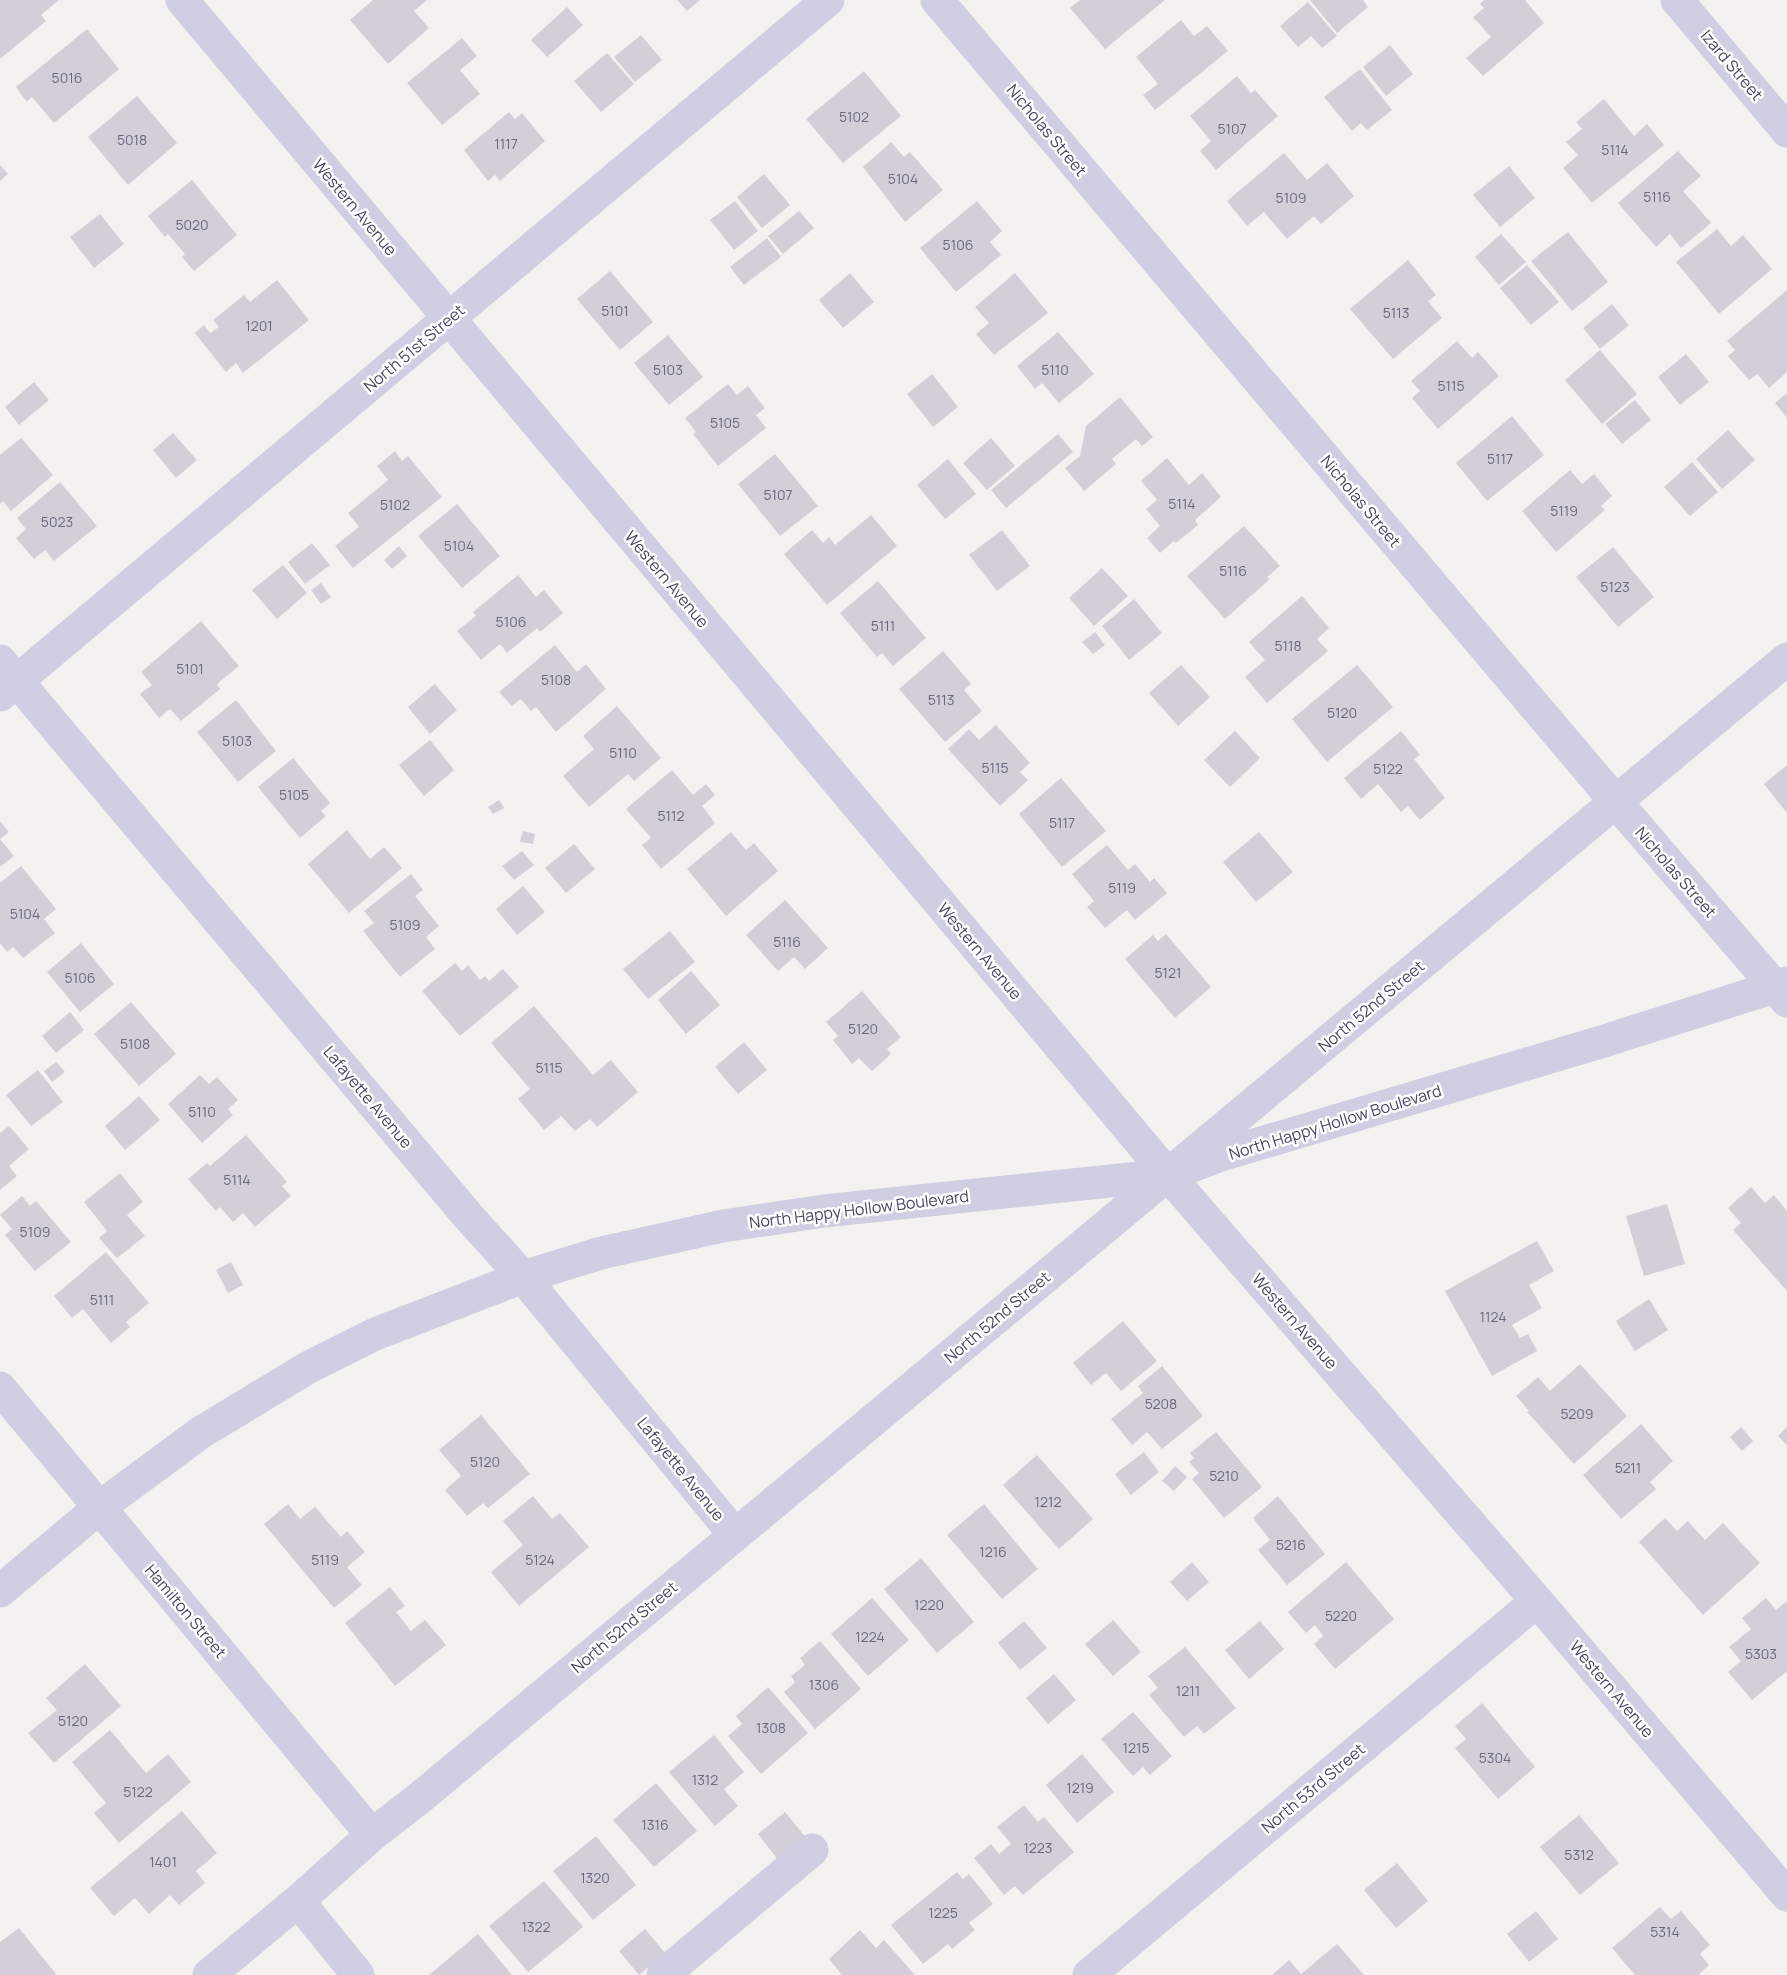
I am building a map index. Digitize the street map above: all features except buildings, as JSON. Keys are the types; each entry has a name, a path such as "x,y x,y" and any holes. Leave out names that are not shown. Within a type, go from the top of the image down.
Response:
{"street":[{"name":"Western Avenue","path":"182,0 1168,1175 1537,1601 1787,1895"},
{"name":"North 51st Street","path":"6,679 449,319 828,0"},
{"name":"Nicholas Street","path":"937,0 1616,802 1783,991"},
{"name":"Izard Street","path":"1677,0 1787,131"},
{"name":"North 52nd Street","path":"209,1975 298,1901 372,1835 422,1796 1787,659"},
{"name":"Lafayette Avenue","path":"6,679 523,1277 735,1535"},
{"name":"North Happy Hollow Boulevard","path":"0,1591 100,1508 200,1433 309,1367 375,1334 523,1277 601,1252 723,1226 824,1211 1168,1175 1221,1155 1601,1042 1783,991"},
{"name":"Hamilton Street","path":"0,1388 372,1835"},
{"name":"North 53rd Street","path":"1089,1975 1537,1601"},
{"path":"663,1975 812,1850"},
{"path":"298,1901 358,1975"}]}
